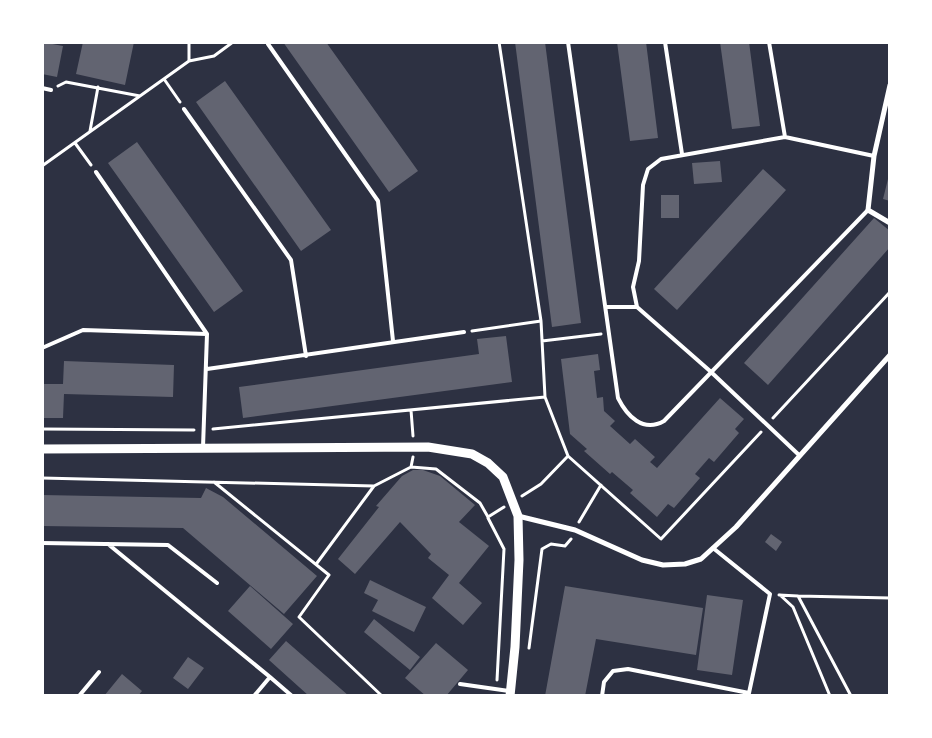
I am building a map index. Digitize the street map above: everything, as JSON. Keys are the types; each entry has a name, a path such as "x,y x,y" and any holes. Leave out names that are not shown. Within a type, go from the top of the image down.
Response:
{"street":[{"path":"890,85 874,156 868,210 890,223"},
{"path":"518,516 575,530 642,560 663,565 685,564 701,559 736,527 890,355"},
{"path":"42,449 415,448 454,450 472,454 488,463 503,477 518,516 519,570 510,693"}],"lane":[{"path":"568,42 618,398 626,413 646,425 656,426 664,421 710,371 868,210"},
{"path":"665,42 682,154"},
{"path":"769,42 785,137"},
{"path":"268,44 378,201 393,341"},
{"path":"42,88 51,90"},
{"path":"184,109 291,260 306,356"},
{"path":"799,456 768,424 637,307 634,287 639,260 643,185 648,168 661,158 785,137 874,156"},
{"path":"96,172 207,334 203,450"},
{"path":"606,308 637,307"},
{"path":"42,348 83,330 207,334"},
{"path":"207,369 464,332"},
{"path":"42,543 168,545 217,583"},
{"path":"108,544 292,696"},
{"path":"602,696 604,682 613,671 628,669 749,693 770,594 713,548"},
{"path":"79,696 99,672"},
{"path":"254,696 270,677"},
{"path":"460,684 497,689 510,693"}],"path":[{"path":"189,42 189,61"},
{"path":"42,166 189,61 214,56 233,42"},
{"path":"499,42 541,321 545,396 568,456 661,539 890,292"},
{"path":"164,79 184,109"},
{"path":"51,90 66,82 140,96"},
{"path":"90,132 98,87"},
{"path":"75,143 96,172"},
{"path":"464,332 541,321"},
{"path":"542,340 609,333"},
{"path":"42,429 204,430 545,396"},
{"path":"317,563 374,486 410,467 415,448 410,410"},
{"path":"42,478 374,486"},
{"path":"214,482 317,563 329,575 299,617 382,696"},
{"path":"529,649 542,550 551,544 565,546 569,543 601,485"},
{"path":"488,518 504,549 497,689"},
{"path":"770,594 890,598"},
{"path":"780,595 793,607 830,696"},
{"path":"798,596 851,696"}],"building":[{"path":"42,42 63,46 57,77 42,74"},
{"path":"83,42 134,42 125,85 76,74"},
{"path":"283,42 326,42 418,171 389,192"},
{"path":"515,42 545,42 581,323 552,327"},
{"path":"617,42 646,42 658,138 630,141"},
{"path":"720,42 749,42 760,126 732,129"},
{"path":"225,81 331,230 301,251 196,102"},
{"path":"137,142 243,291 214,312 108,163"},
{"path":"720,161 722,182 694,184 692,163"},
{"path":"763,169 786,190 677,310 654,289"},
{"path":"890,175 890,201 883,199"},
{"path":"661,195 679,195 679,218 661,218"},
{"path":"874,218 890,231 890,247 768,385 744,363"},
{"path":"506,336 512,382 243,418 239,387 479,354 477,339"},
{"path":"598,354 600,370 594,371 597,398 603,397 604,411 615,421 610,426 630,444 635,439 655,457 650,462 657,468 720,398 744,419 735,429 739,433 714,462 709,458 695,474 700,478 674,508 668,504 657,517 630,493 633,490 612,472 610,474 584,451 587,449 570,434 561,359"},
{"path":"64,361 174,365 173,397 64,394 63,418 42,418 42,384 63,384"},
{"path":"413,470 423,470 440,476 475,505 459,522 489,546 459,583 482,603 463,625 432,598 449,575 428,558 431,554 400,522 355,574 338,559 379,507 376,506 402,476"},
{"path":"206,488 223,497 317,576 284,614 183,528 42,526 42,495 201,498"},
{"path":"771,534 782,542 776,551 765,542"},
{"path":"370,580 426,607 414,632 372,611 378,600 364,593"},
{"path":"250,586 293,624 271,649 228,611"},
{"path":"565,586 703,608 696,655 596,639 585,696 545,696"},
{"path":"707,595 743,600 732,675 697,670"},
{"path":"374,619 420,657 410,670 364,632"},
{"path":"286,641 349,696 309,696 269,660"},
{"path":"436,643 468,670 446,696 426,696 405,678"},
{"path":"188,657 204,668 188,689 173,678"},
{"path":"122,674 142,691 138,696 104,696"}]}
